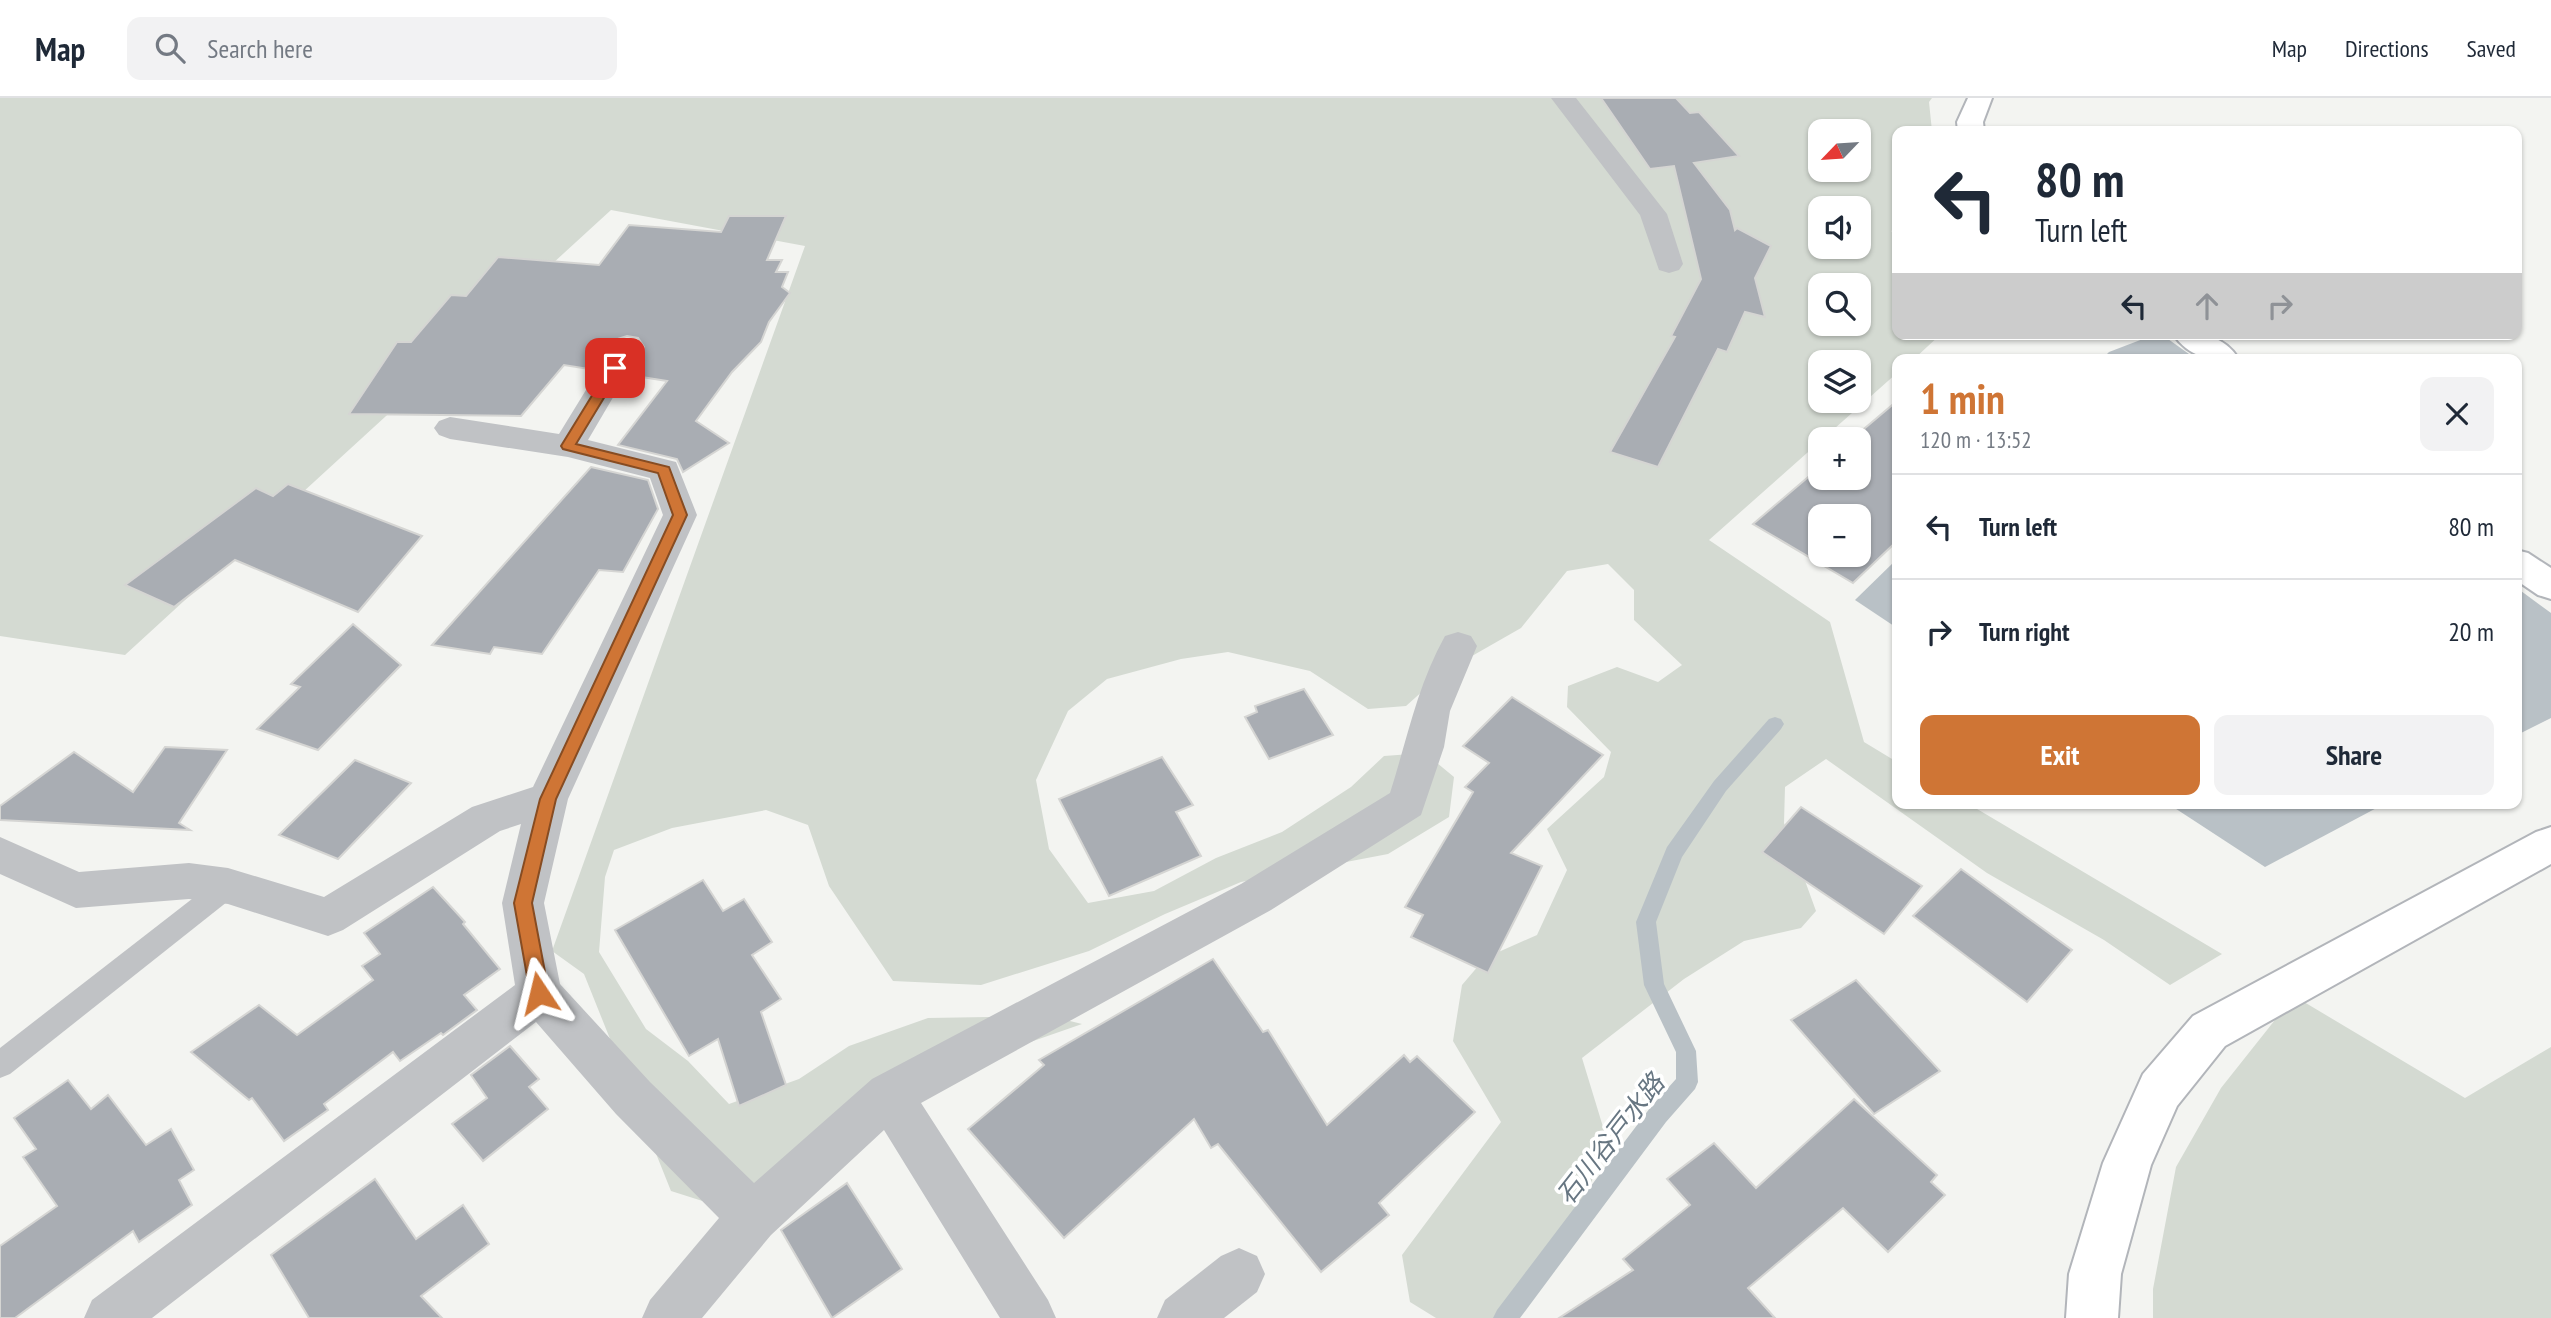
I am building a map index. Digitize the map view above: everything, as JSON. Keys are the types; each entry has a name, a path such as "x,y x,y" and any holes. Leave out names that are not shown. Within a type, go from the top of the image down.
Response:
{"street":[{"path":"1563,98 1653,214 1669,264"},
{"path":"1970,126 1980,98"},
{"path":"2197,340 2217,354"},
{"path":"568,446 627,348"},
{"path":"450,428 568,446 664,470 680,515 548,799 523,903 539,993 633,1098 753,1217"},
{"path":"2522,566 2551,586"},
{"path":"668,1318 753,1217 889,1095 1256,898 1407,803 1424,747 1431,711 1458,646"},
{"path":"0,855 76,890 189,881 228,886 328,917 486,819 548,799"},
{"path":"2092,1318 2095,1274 2127,1163 2160,1090 2209,1031 2551,844"},
{"path":"110,1318 539,993"},
{"path":"889,1095 1030,1318"},
{"path":"1183,1318 1239,1275"}],"lane":[{"path":"0,1065 228,886"}],"shaded area":[{"path":"0,98 1932,98 1929,102 1931,126 1892,126 1892,340 1935,340 1919,354 1892,354 1892,377 1871,396 1871,350 1808,350 1808,413 1852,413 1836,427 1808,427 1808,452 1709,540 1830,622 1864,742 1892,759 1892,806 1826,759 1785,787 1784,823 1816,911 1801,928 1744,941 1684,979 1582,1058 1607,1140 1578,1218 1512,1318 1436,1318 1410,1302 1402,1255 1501,1122 1453,1041 1462,985 1485,958 1537,935 1567,870 1547,829 1604,777 1611,752 1567,707 1568,686 1617,667 1658,682 1682,665 1634,620 1634,590 1608,564 1567,571 1521,628 1444,672 1406,706 1368,709 1310,671 1228,652 1181,659 1107,679 1068,711 1036,780 1049,849 1088,903 1154,891 1216,858 1282,832 1351,787 1384,756 1425,753 1454,777 1449,817 1388,854 1241,882 1165,914 1089,951 981,985 893,981 829,886 808,825 766,810 672,828 614,850 605,877 599,952 646,1029 688,1061 729,1104 799,1079 849,1046 928,1018 1050,1016 1082,1024 883,1093 734,1211 671,1191 584,974 552,951 805,246 611,210 125,655 0,636"},
{"path":"2140,340 2169,340 2189,354 2107,354"},
{"path":"1892,564 1892,625 1855,600"},
{"path":"2522,592 2551,613 2551,718 2522,732"},
{"path":"1897,809 1977,809 2222,954 2170,985 2104,940 1987,873"},
{"path":"2176,809 2375,809 2265,867"},
{"path":"2294,996 2465,1098 2551,1047 2551,1318 2153,1318 2153,1289 2176,1167 2221,1088"}],"building":[{"path":"1601,98 1676,98 1690,113 1699,112 1739,156 1694,163 1730,210 1735,230 1737,228 1771,246 1755,278 1765,317 1745,312 1727,352 1718,349 1658,467 1610,452 1675,337 1671,336 1701,279 1674,166 1650,169"},
{"path":"729,216 786,216 767,260 782,260 776,272 788,272 782,287 790,293 769,322 761,342 732,372 696,421 729,443 683,472 677,459 618,445 667,381 629,375 644,347 638,338 627,336 614,340 595,370 564,365 521,416 349,414 397,342 411,342 451,295 466,296 498,257 599,265 629,225 721,232"},
{"path":"1892,405 1892,546 1871,566 1871,504 1808,504 1808,556 1753,524 1808,477 1808,490 1871,490 1871,427 1866,427"},
{"path":"591,467 648,480 658,509 623,572 599,570 542,654 494,647 490,654 432,645"},
{"path":"288,484 422,536 358,612 235,560 174,607 125,585 256,488 273,496"},
{"path":"1826,567 1870,567 1853,583"},
{"path":"353,624 401,665 318,750 257,729 300,687 291,684"},
{"path":"1304,689 1333,735 1269,759 1245,717 1257,712 1255,706"},
{"path":"1512,697 1603,755 1511,853 1542,866 1488,973 1411,937 1423,915 1405,907 1473,792 1465,787 1489,763 1463,746"},
{"path":"165,747 227,750 179,823 190,830 0,820 0,806 74,752 133,792"},
{"path":"1162,757 1193,805 1176,812 1201,856 1109,896 1059,799"},
{"path":"355,760 411,783 338,859 279,835"},
{"path":"1801,807 1922,886 1884,934 1762,852"},
{"path":"1961,869 2072,950 2027,1002 1913,916"},
{"path":"703,880 723,911 744,899 772,942 752,955 781,999 761,1012 786,1085 739,1106 718,1039 689,1056 615,930"},
{"path":"433,887 465,922 463,924 500,969 464,995 477,1010 400,1061 393,1052 324,1104 328,1110 284,1141 252,1098 249,1100 191,1052 259,1005 297,1035 373,980 362,966 380,954 364,933"},
{"path":"1213,959 1263,1032 1268,1030 1327,1125 1404,1055 1410,1062 1417,1056 1475,1112 1379,1203 1389,1215 1321,1272 1218,1144 1211,1148 1194,1119 1064,1238 968,1129 1044,1065 1039,1060"},
{"path":"1856,980 1940,1071 1874,1114 1791,1020"},
{"path":"510,1046 539,1079 529,1087 548,1109 483,1161 452,1124 487,1098 471,1075"},
{"path":"68,1080 91,1109 108,1095 146,1145 171,1129 194,1170 179,1180 192,1205 139,1242 133,1231 15,1318 0,1318 0,1246 57,1206 23,1157 36,1149 14,1118"},
{"path":"1854,1099 1937,1175 1931,1182 1945,1195 1888,1252 1843,1208 1748,1288 1775,1318 1559,1318 1633,1270 1623,1259 1690,1205 1667,1179 1714,1143 1756,1188"},
{"path":"375,1179 416,1239 463,1205 489,1244 421,1296 442,1318 309,1318 271,1255"},
{"path":"847,1183 902,1269 832,1318 781,1230"}],"waterway":[{"name":"石川谷戸水路","path":"1505,1318 1658,1115 1687,1082 1686,1051 1654,985 1646,922 1674,853 1720,786 1775,724"}],"route":[{"path":"539,993 523,903 548,799 680,515 664,470 568,446 615,368"}]}
